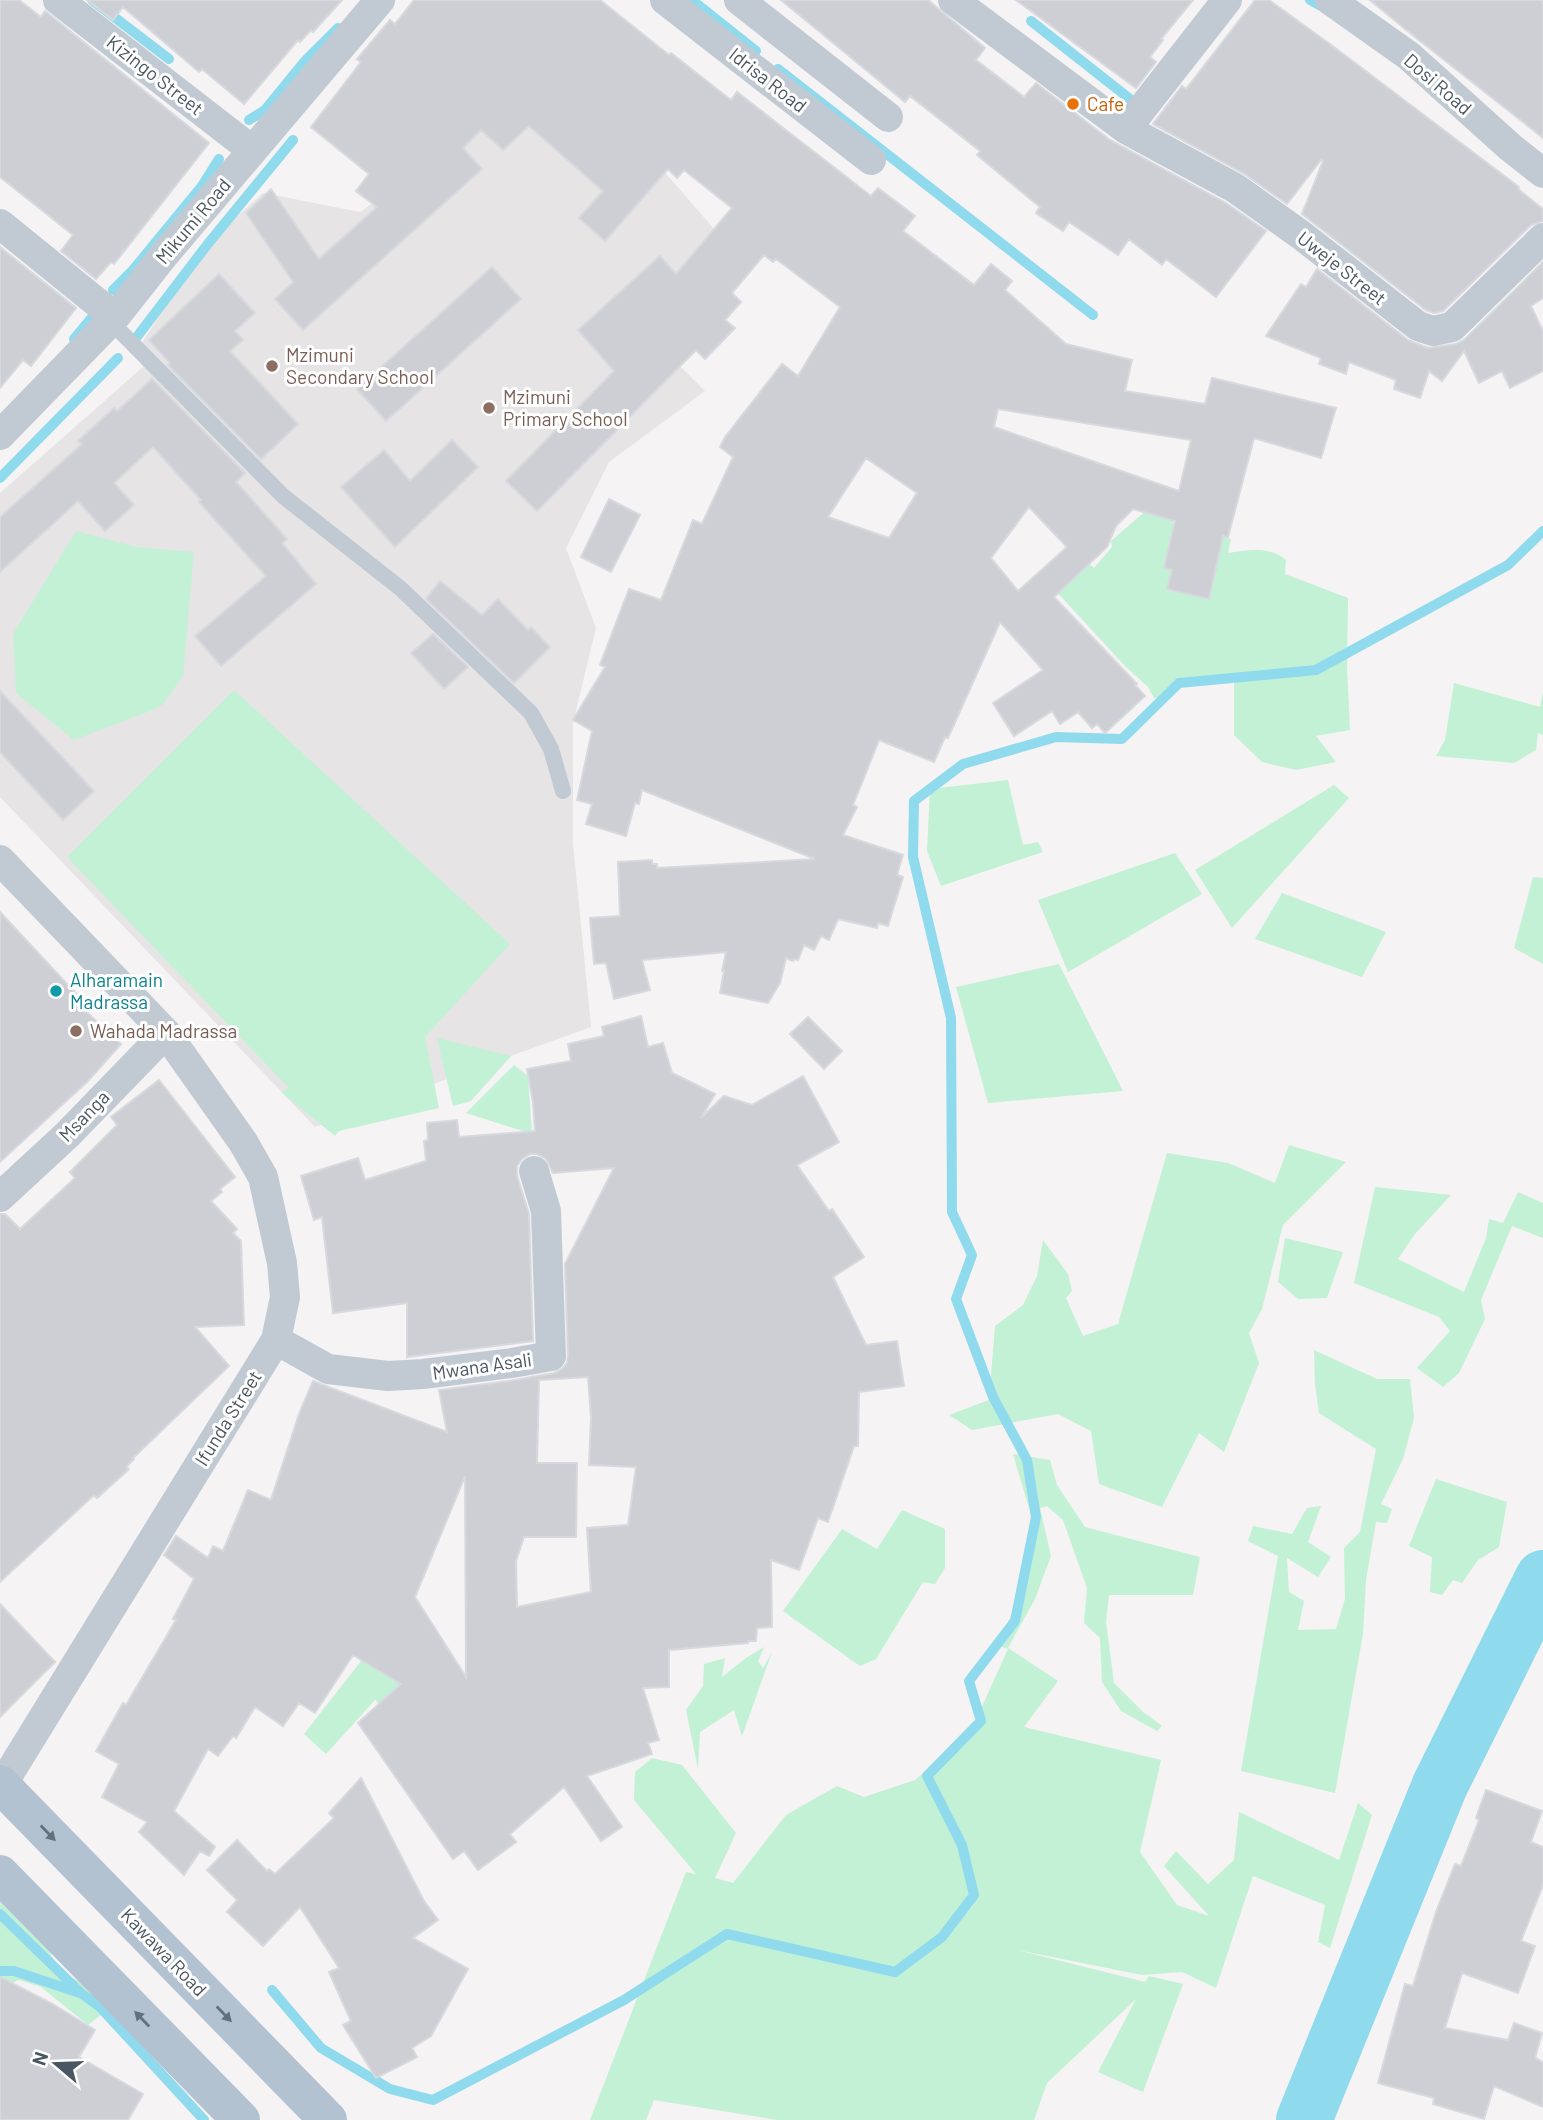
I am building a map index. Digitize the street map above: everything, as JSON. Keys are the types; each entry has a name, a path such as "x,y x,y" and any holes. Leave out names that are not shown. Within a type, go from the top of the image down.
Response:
{"main road":[{"name":"Kawawa Road","path":"0,1784 328,2120"},
{"path":"0,1874 241,2120"}],"street":[{"name":"Kizingo Street","path":"58,0 252,150"},
{"name":"Mikumi Road","path":"0,435 113,320 252,150 380,0"},
{"name":"Idrisa Road","path":"665,0 871,160"},
{"path":"740,0 888,117"},
{"name":"Uweje Street","path":"953,0 1126,129 1235,188 1301,235 1418,326 1433,331 1452,327 1543,239"},
{"path":"1126,129 1227,0"},
{"name":"Dosi Road","path":"1330,0 1409,56 1510,147 1543,173"},
{"path":"753,68 783,35"},
{"path":"0,224 113,320"},
{"name":"Ifunda Street","path":"0,860 166,1033 243,1142 263,1177 282,1263 285,1297 276,1340 5,1780 0,1784"},
{"name":"Msanga","path":"0,1197 67,1135 166,1033"},
{"name":"Mwana Asali","path":"276,1340 328,1369 388,1376 423,1374 551,1356 546,1211 534,1171"}],"lane":[{"path":"113,320 283,496 400,588 531,713 551,749 563,791"}],"shaded area":[{"path":"496,89 648,153 741,260 661,347 705,391 609,462 566,548 596,628 573,723 573,843 591,1027 315,1127 0,797 0,493 143,367 141,344 192,267 234,219 263,193 360,212 382,197"}],"green space":[{"path":"1175,503 1173,524 1231,539 1228,553 1258,550 1273,553 1286,560 1285,574 1348,598 1350,730 1316,736 1336,762 1296,770 1262,762 1234,735 1234,678 1180,682 1160,698 1154,698 1148,687 1124,665 1044,578 1067,544 1094,568 1112,547 1111,541 1149,508"},
{"path":"76,531 136,547 194,552 183,676 163,704 155,709 74,740 16,693 13,634"},
{"path":"1454,683 1540,707 1543,692 1543,735 1538,733 1536,750 1514,763 1436,756 1445,740"},
{"path":"234,690 510,944 425,1037 439,1108 339,1131 335,1136 281,1092 289,1088 67,857"},
{"path":"1008,780 1023,845 1038,842 1043,852 941,886 927,851 930,789"},
{"path":"1334,785 1349,798 1232,928 1195,870"},
{"path":"1175,853 1202,894 1068,972 1038,900"},
{"path":"1533,877 1543,878 1543,964 1514,948"},
{"path":"1282,893 1386,932 1362,977 1255,939"},
{"path":"1059,964 1123,1091 988,1103 956,987"},
{"path":"437,1038 511,1056 471,1101 453,1106"},
{"path":"514,1065 528,1076 532,1134 466,1113"},
{"path":"1289,1145 1346,1162 1283,1225 1262,1309 1249,1333 1259,1363 1224,1452 1199,1433 1162,1507 1099,1484 1091,1431 1058,1414 972,1430 949,1415 989,1400 995,1326 1023,1305 1037,1276 1043,1240 1068,1274 1072,1291 1066,1298 1083,1336 1118,1324 1167,1153 1228,1163 1275,1183"},
{"path":"1375,1187 1451,1195 1415,1234 1398,1259 1464,1292 1486,1238 1489,1219 1503,1223 1518,1192 1543,1203 1543,1238 1512,1226 1481,1300 1485,1319 1459,1373 1443,1387 1417,1368 1450,1331 1439,1317 1354,1283"},
{"path":"1285,1238 1343,1252 1327,1298 1298,1299 1278,1282"},
{"path":"1314,1350 1377,1379 1410,1379 1414,1418 1403,1459 1381,1504 1392,1509 1387,1523 1376,1522 1366,1580 1363,1634 1335,1793 1241,1771 1278,1556 1248,1541 1253,1526 1292,1534 1307,1508 1321,1506 1308,1542 1331,1557 1318,1577 1287,1558 1289,1592 1304,1601 1298,1630 1336,1629 1345,1599 1344,1548 1360,1532 1376,1449 1319,1413"},
{"path":"1013,1454 1050,1460 1057,1485 1085,1527 1200,1557 1193,1595 1109,1595 1106,1622 1114,1683 1143,1712 1162,1726 1157,1731 1121,1711 1102,1682 1100,1638 1084,1623 1087,1588 1063,1520 1047,1506 1040,1508 1051,1556 1035,1599 1008,1648 1058,1681 1024,1727 1161,1760 1140,1852 1177,1905 1209,1916 1164,1866 1176,1851 1208,1884 1234,1860 1239,1812 1339,1860 1358,1803 1372,1815 1330,1948 1318,1942 1325,1905 1253,1876 1216,1988 1182,1972 1142,1975 1017,1950 1145,1982 1149,1976 1183,1984 1143,2092 1098,2072 1136,1999 1047,2083 1034,2120 778,2120 654,2100 646,2120 590,2120 686,1872 696,1874 634,1800 635,1772 652,1758 682,1765 736,1833 715,1878 733,1883 786,1815 837,1786 864,1797 915,1780 970,1733 1008,1649 997,1645 1020,1597 1034,1525"},
{"path":"1436,1479 1507,1502 1499,1547 1478,1560 1462,1583 1453,1580 1442,1595 1430,1592 1432,1557 1409,1546"},
{"path":"902,1510 945,1529 945,1568 935,1584 923,1582 876,1659 860,1666 783,1611 842,1529 877,1549"},
{"path":"416,1610 409,1734 375,1700 326,1754 304,1734 365,1656"},
{"path":"764,1647 758,1661 763,1668 772,1652 742,1736 734,1710 700,1732 698,1769 686,1710 703,1686 704,1664 725,1658 722,1677"},
{"path":"0,1886 43,1940 60,1971 102,1995 101,2015 88,2025 41,1987 19,1980 0,1988"}],"building":[{"path":"0,0 19,0 41,17 45,11 209,143 114,264 111,262 96,279 61,251 73,235 0,177"},
{"path":"87,0 342,0 313,32 311,30 300,42 298,40 244,104 202,69 199,72 123,7 113,20"},
{"path":"414,0 600,0 731,100 737,92 871,196 878,188 915,216 903,231 974,285 991,264 1012,281 1005,290 1066,344 1132,360 1125,391 1205,404 1212,378 1336,408 1321,458 1254,438 1228,537 1223,536 1209,599 1167,589 1172,570 1164,568 1175,521 1133,509 1116,526 1107,547 1054,597 1137,684 1135,685 1145,696 1105,733 1097,724 1092,728 1078,712 1060,724 1052,711 1014,736 993,703 1043,670 1000,622 948,738 945,737 934,762 879,740 853,805 857,807 843,835 903,855 897,875 903,877 888,926 878,923 877,928 838,919 829,940 821,936 814,950 804,945 798,960 786,958 780,983 768,1003 720,993 726,952 642,960 650,990 614,999 606,963 594,964 590,918 620,916 618,862 652,860 652,864 657,864 657,868 815,859 642,790 639,804 635,803 626,836 586,824 592,804 577,800 592,731 573,720 605,667 600,665 629,589 661,600 693,520 702,524 733,457 720,447 725,437 782,364 798,376 840,307 776,259 773,262 764,255 732,293 741,302 725,320 735,328 705,359 696,350 537,511 506,481 614,371 578,330 660,256 676,274 732,208 684,170 677,178 668,169 605,241 579,218 603,191 529,126 503,150 481,130 463,148 482,169 303,330 275,299 293,282 246,213 271,189 319,259 377,207 356,191 369,174 311,127 361,62 357,59 390,20 395,24","holes":["998,409 1191,440 1179,491 994,427","866,458 917,493 889,538 828,517","1029,507 1067,547 1018,591 991,558"]},
{"path":"781,0 928,0 985,48 976,60 1024,97 1036,83 1110,140 1226,203 1266,231 1216,297 1166,259 1162,265 1129,239 1118,255 1069,222 1063,231 1036,213 1040,207 977,155 980,151 910,96 905,102"},
{"path":"1016,0 1193,0 1161,39 1163,40 1150,57 1156,62 1136,88"},
{"path":"1255,0 1269,0 1334,47 1519,187 1518,189 1543,209 1543,221 1531,225 1443,311 1434,313 1426,310 1302,214 1323,161 1321,160 1287,204 1243,173 1153,124 1182,86 1186,89"},
{"path":"1370,0 1543,0 1543,138 1405,29"},
{"path":"0,247 76,308 31,366 23,360 0,388"},
{"path":"1543,262 1543,298 1531,306 1543,331 1543,371 1510,388 1502,371 1479,383 1464,351 1442,381 1429,371 1420,398 1394,389 1396,380 1349,362 1346,374 1319,364 1321,358 1266,336 1301,284 1306,287 1317,269 1408,340 1428,348 1456,344 1464,340"},
{"path":"492,267 521,299 386,421 357,389"},
{"path":"219,274 255,313 235,331 243,340 230,351 298,424 261,459 168,365 170,363 149,340"},
{"path":"152,379 245,473 236,482 287,539 282,543 316,584 221,666 195,636 266,576 153,447 114,483 134,505 105,531 78,501 0,572 0,517 82,444 78,441 114,408 117,411"},
{"path":"452,440 478,467 395,547 341,487 384,450 410,481"},
{"path":"609,499 640,515 611,572 581,557"},
{"path":"440,581 482,615 498,599 528,630 531,627 550,647 514,683 426,599"},
{"path":"433,634 468,667 444,689 411,653"},
{"path":"0,691 94,791 63,820 0,752"},
{"path":"0,912 82,1000 78,1004 121,1044 88,1081 0,1162"},
{"path":"641,1016 648,1047 663,1043 672,1073 715,1094 701,1118 724,1096 752,1105 803,1076 839,1142 797,1165 829,1211 832,1209 864,1257 833,1277 866,1345 897,1341 904,1386 859,1392 858,1446 854,1446 828,1522 818,1518 799,1570 771,1560 772,1627 757,1628 756,1641 748,1643 669,1650 669,1687 643,1688 659,1740 648,1743 652,1754 587,1776 622,1827 601,1841 564,1787 510,1834 516,1842 478,1870 464,1851 453,1859 358,1723 401,1684 353,1655 315,1713 299,1703 283,1726 255,1707 236,1738 233,1736 218,1756 208,1749 174,1811 215,1847 209,1856 200,1851 184,1875 139,1832 147,1822 102,1797 119,1764 96,1751 176,1620 173,1619 194,1579 164,1555 176,1536 208,1558 213,1546 223,1551 248,1490 271,1500 299,1414 313,1381 447,1432 439,1390 515,1380 562,1369 567,1363 568,1355 565,1264 614,1168 553,1173 546,1159 537,1154 530,1154 517,1166 517,1176 529,1214 533,1341 407,1357 407,1303 333,1313 322,1217 314,1220 301,1176 358,1158 365,1180 426,1161 424,1141 428,1140 427,1123 457,1120 459,1137 535,1131 527,1069 571,1061 568,1044 604,1036 602,1027","holes":["588,1377 591,1418 589,1465 636,1467 628,1525 587,1528 591,1592 517,1607 516,1561 524,1537 576,1537 577,1463 537,1463 539,1380","465,1476 466,1677 415,1597"]},
{"path":"808,1017 842,1051 824,1069 790,1034"},
{"path":"159,1080 235,1177 220,1189 222,1192 211,1201 237,1229 233,1233 241,1241 244,1325 195,1327 229,1366 133,1458 126,1467 129,1469 97,1498 94,1495 0,1582 0,1214 5,1214 20,1229 75,1178 70,1172 117,1125 111,1117"},
{"path":"0,1604 55,1662 0,1717"},
{"path":"361,1778 424,1901 438,1920 413,1938 468,1969 431,2036 412,2048 417,2057 376,2078 343,2025 351,2021 329,1972 339,1968 300,1907 263,1946 227,1912 237,1900 207,1870 237,1840 267,1871 269,1869 275,1874 334,1818 329,1813"},
{"path":"1486,1790 1542,1811 1531,1842 1543,1847 1543,1885 1521,1941 1535,1946 1518,1993 1462,1973 1445,2028 1508,2040 1514,2023 1542,2033 1535,2058 1543,2062 1543,2107 1494,2086 1484,2119 1433,2104 1434,2098 1378,2083 1405,1984 1413,1986 1436,1912 1455,1864 1461,1866 1479,1820 1476,1818"},
{"path":"0,1977 51,2003 95,2030 79,2057 143,2094 128,2120 0,2120"}],"waterway":[{"path":"92,0 169,59"},
{"path":"692,0 756,51"},
{"path":"1310,0 1328,10"},
{"path":"1031,21 1135,103 1139,98"},
{"path":"249,120 265,110 305,61 338,28"},
{"path":"778,69 1093,315"},
{"path":"136,338 207,245 293,140"},
{"path":"113,290 133,270 202,186 219,159"},
{"path":"74,339 94,315"},
{"path":"0,478 118,358"},
{"path":"272,1990 321,2048 390,2089 433,2100 624,2000 727,1934 895,1972 942,1937 974,1895 962,1845 927,1776 981,1721 969,1681 1015,1621 1036,1517 1027,1460 993,1397 956,1299 972,1255 952,1212 951,1018 913,857 914,801 963,764 1056,737 1122,739 1179,683 1316,670 1508,565 1543,531"},
{"path":"1304,2120 1440,1785 1543,1578"},
{"path":"0,1914 82,1994 100,2007 204,2120"},
{"path":"0,1971 14,1971 80,1993"}],"place":[{"name":"Cafe","path":"1073,104"},
{"name":"Mzimuni Secondary School","path":"272,366"},
{"name":"Mzimuni Primary School","path":"489,408"},
{"name":"Alharamain Madrassa","path":"56,991"},
{"name":"Wahada Madrassa","path":"76,1031"}]}
